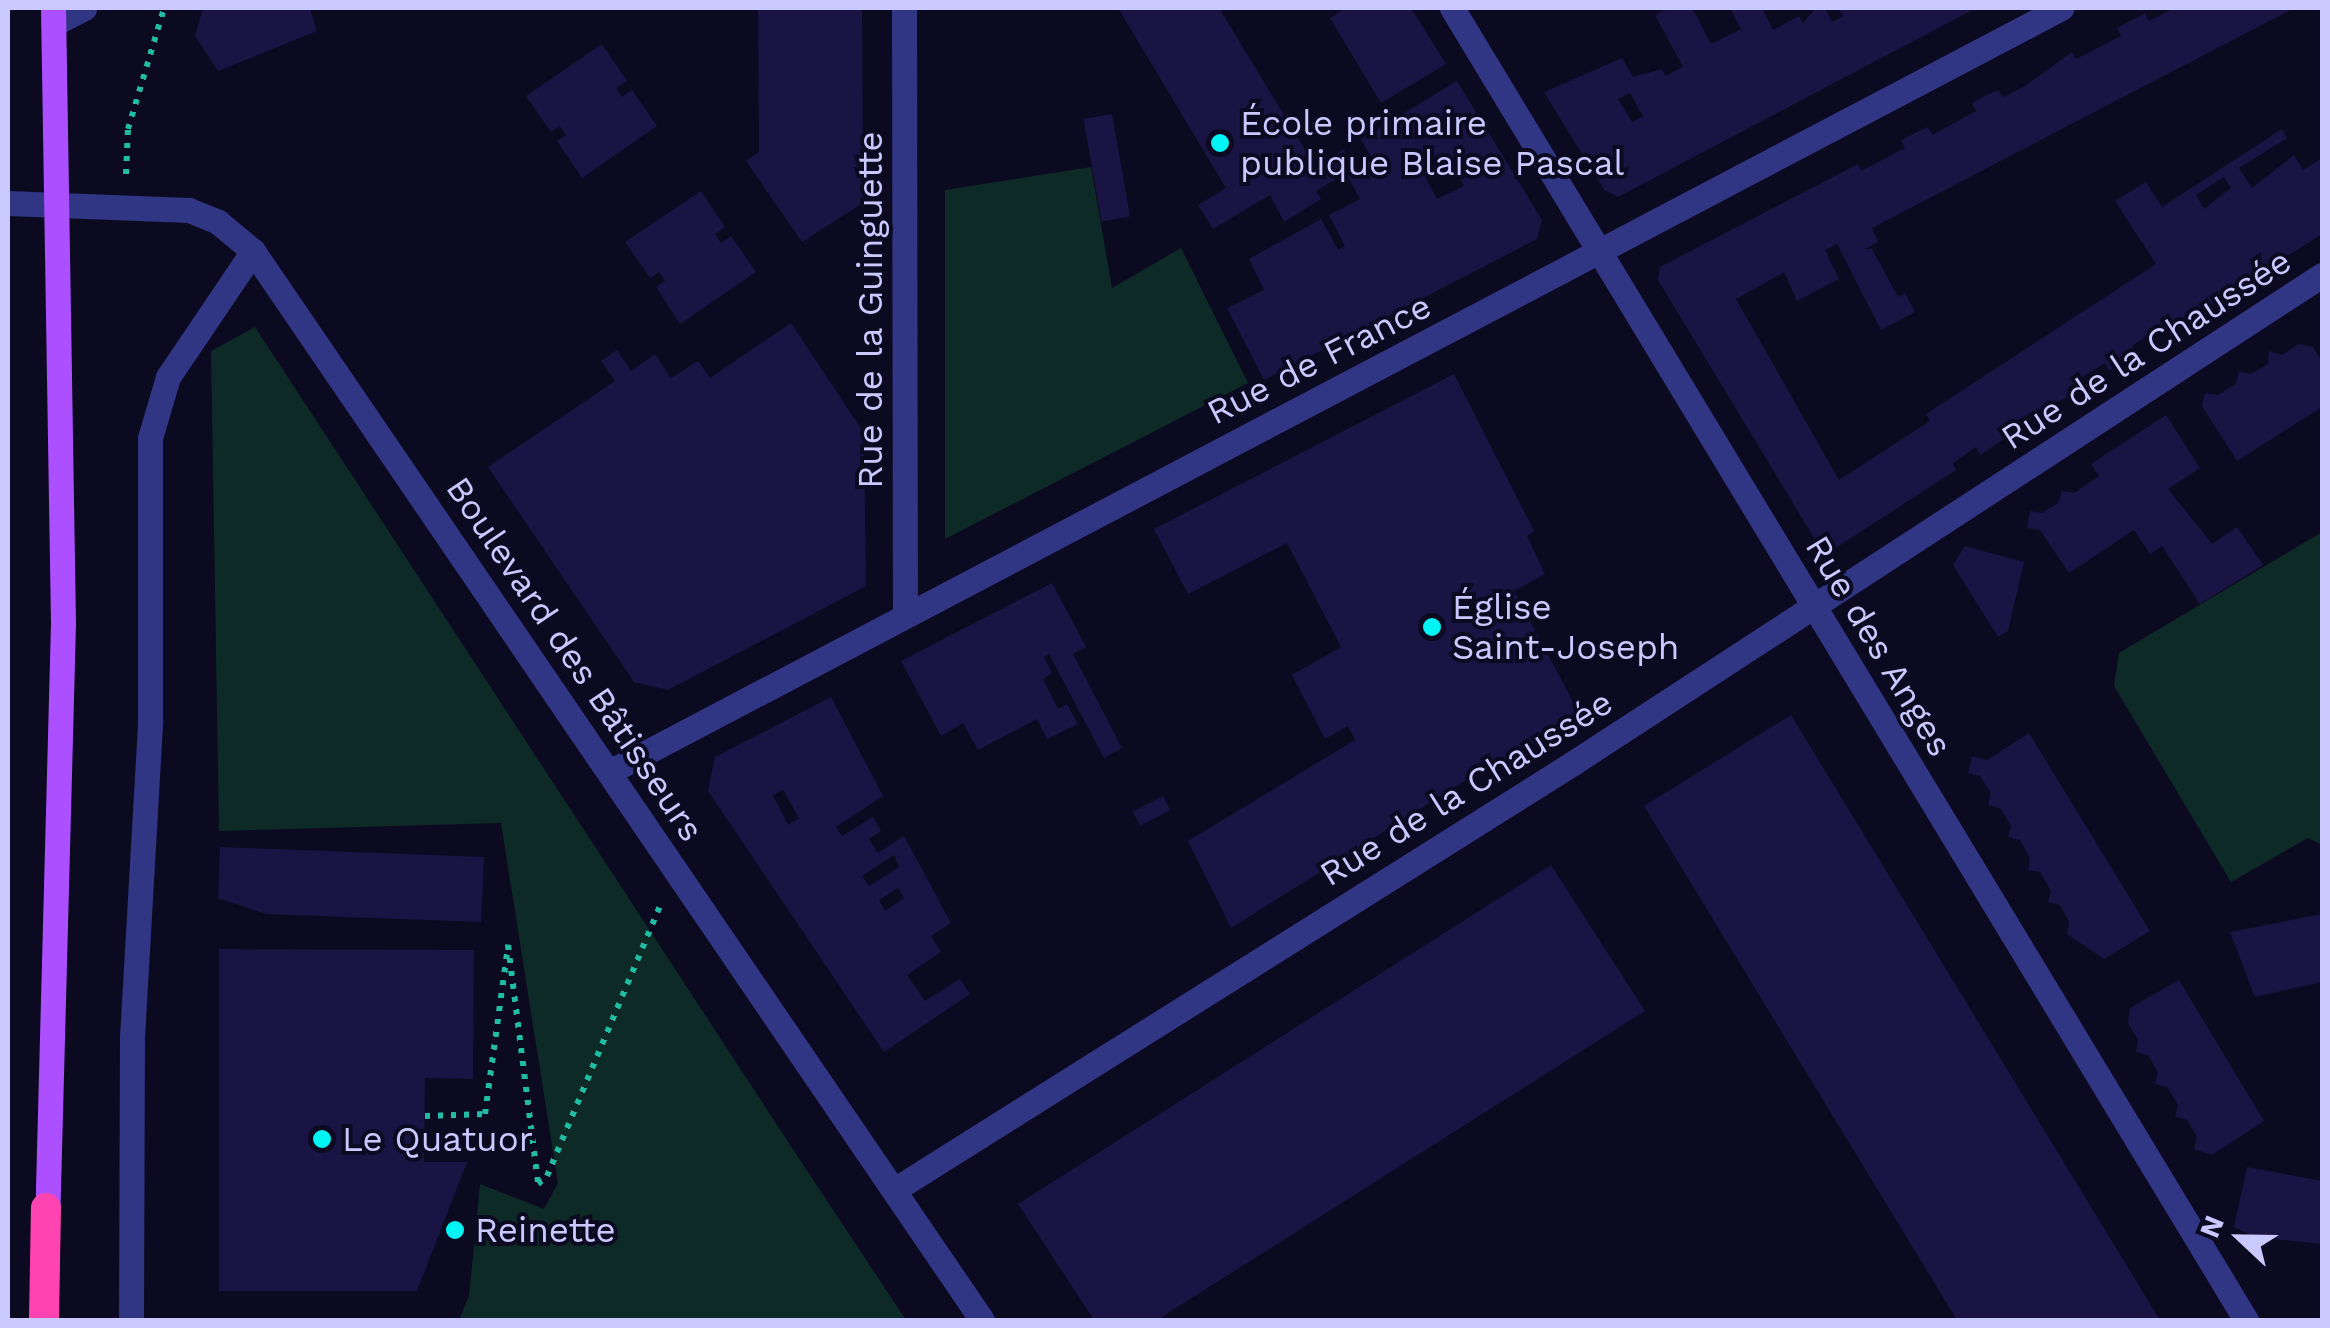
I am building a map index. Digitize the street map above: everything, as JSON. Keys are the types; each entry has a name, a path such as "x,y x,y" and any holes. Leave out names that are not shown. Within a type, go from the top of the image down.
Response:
{"highway":[{"path":"46,1208 46,1320"}],"main road":[{"path":"46,1208 63,623 53,16"}],"street":[{"path":"53,16 84,8"},
{"name":"Rue de la Guinguette","path":"904,8 905,613"},
{"name":"Rue des Anges","path":"1452,8 1604,252 2246,1320"},
{"name":"Rue de France","path":"608,772 905,613 1604,252 2061,8"},
{"name":"Boulevard des Bâtisseurs","path":"8,203 125,205 204,215 253,251 982,1320"},
{"path":"131,1320 132,1037 150,722 150,438 168,377 253,251"},
{"name":"Rue de la Chaussée","path":"894,1190 1814,606 2322,275"}],"path":[{"path":"125,205 128,130 164,8"},
{"path":"425,1116 485,1114 508,945 538,1184 547,1176 642,938 677,874"}],"green space":[{"path":"1091,167 1112,288 1181,248 1248,383 945,539 945,190"},
{"path":"255,327 906,1320 459,1320 469,1296 480,1184 544,1209 558,1183 501,823 219,831 211,351"},
{"path":"2322,532 2322,845 2308,838 2231,882 2114,686 2119,653"}],"building":[{"path":"203,8 310,8 317,31 218,71 195,36"},
{"path":"758,8 862,8 863,203 802,242 746,161 759,152"},
{"path":"1118,8 1219,8 1315,166 1344,149 1355,172 1373,161 1361,139 1457,81 1542,220 1537,239 1264,380 1227,308 1264,290 1249,259 1321,219 1338,250 1345,246 1329,215 1360,199 1346,173 1316,191 1321,199 1284,222 1270,195 1213,229 1198,205 1226,188","holes":["1439,156 1444,164 1451,160 1464,186 1437,199 1425,177 1438,170 1432,160"]},
{"path":"1346,8 1411,8 1446,64 1381,103 1330,18"},
{"path":"1670,8 1692,8 1711,44 1741,29 1730,8 1762,8 1773,30 1799,16 1803,23 1816,8 1825,8 1832,22 1843,16 1838,8 1976,8 1618,197 1604,190 1544,92 1622,58 1633,77 1662,69 1665,76 1683,67 1655,15","holes":["1630,93 1643,117 1632,122 1618,99"]},
{"path":"2174,8 2294,8 1872,228 1878,242 1865,249 1872,249 1898,297 1905,293 1915,312 1881,330 1837,244 1825,250 1839,279 1797,301 1784,272 1736,299 1839,480 1930,421 1926,414 2156,264 2115,201 2146,182 2162,207 2282,129 2287,138 2239,168 2252,188 2294,155 2303,170 2322,158 2322,234 2176,327 2172,320 2151,333 2132,346 2136,353 2109,371 2105,363 2086,375 2067,388 2072,395 2002,430 2007,437 1980,455 1976,447 1953,463 1956,470 1834,549 1819,546 1658,280 1660,267 1858,164 1861,171 1905,148 1901,140 1928,127 1932,135 1976,111 1972,103 1985,96 1998,90 2003,97 2072,52 2076,59 2121,36 2117,28 2145,13 2149,21","holes":["2224,177 2231,188 2204,209 2196,195"]},
{"path":"602,44 627,81 616,88 622,97 632,90 657,126 582,178 557,141 566,135 560,126 551,132 526,96"},
{"path":"1112,114 1130,216 1101,221 1083,119"},
{"path":"701,191 725,227 715,234 721,243 731,236 756,272 680,324 656,287 665,281 659,272 650,278 625,242"},
{"path":"791,323 864,433 866,586 668,690 634,682 488,467 615,381 601,361 617,350 631,371 655,354 671,378 698,361 710,378"},
{"path":"2299,344 2313,347 2322,362 2322,407 2237,461 2202,406 2205,393 2218,395 2236,384 2239,371 2251,374 2268,364 2269,351 2282,355"},
{"name":"Église Saint-Joseph","path":"1454,374 1534,531 1527,536 1545,574 1514,591 1578,711 1498,768 1477,773 1231,928 1188,841 1355,740 1348,726 1325,739 1292,675 1341,647 1287,543 1188,594 1154,529"},
{"path":"2166,415 2200,468 2168,489 2212,544 2237,527 2263,565 2200,604 2162,546 2150,554 2134,530 2069,573 2040,530 2027,528 2030,511 2042,513 2058,503 2062,491 2074,493 2099,476 2091,464"},
{"path":"1965,546 2024,562 2008,631 1998,637 1953,565"},
{"path":"1052,583 1086,647 1073,654 1122,748 1104,758 1049,654 1044,657 1052,673 1043,679 1058,709 1067,704 1078,724 1047,739 1037,719 978,750 963,723 941,736 901,661"},
{"path":"831,697 883,796 836,827 842,836 873,817 881,831 869,839 878,853 904,836 951,923 931,936 941,952 907,975 925,1001 960,979 970,994 884,1052 708,791 715,757","holes":["783,790 799,818 788,825 773,795","894,855 899,867 869,886 862,876","898,888 904,898 885,911 879,900"]},
{"path":"1791,715 2160,1320 1957,1320 1644,806"},
{"path":"2029,733 2150,931 2104,959 2067,934 2069,922 2060,905 2048,902 2051,891 2040,872 2028,870 2030,858 2020,840 2008,837 2011,826 2001,809 1988,805 1991,793 1980,776 1968,773 1972,756 1987,760"},
{"path":"1163,796 1170,810 1140,826 1133,811"},
{"path":"220,847 484,857 481,922 266,914 218,898"},
{"path":"1551,865 1645,1011 1157,1320 1094,1320 1018,1204"},
{"path":"2322,914 2322,982 2255,997 2230,932"},
{"name":"Le Quatuor","path":"219,949 474,950 473,1079 425,1078 424,1162 467,1162 417,1291 219,1291"},
{"path":"2179,980 2264,1121 2212,1155 2194,1149 2197,1137 2187,1120 2175,1116 2178,1105 2167,1087 2155,1084 2158,1073 2148,1055 2136,1052 2138,1040 2128,1023 2130,1008"},
{"path":"2247,1167 2322,1181 2322,1244 2255,1237 2234,1227"}],"place":[{"name":"École primaire publique Blaise Pascal","path":"1220,143"},
{"name":"Église Saint-Joseph","path":"1432,627"},
{"name":"Le Quatuor","path":"322,1139"},
{"name":"Reinette","path":"455,1230"}]}
